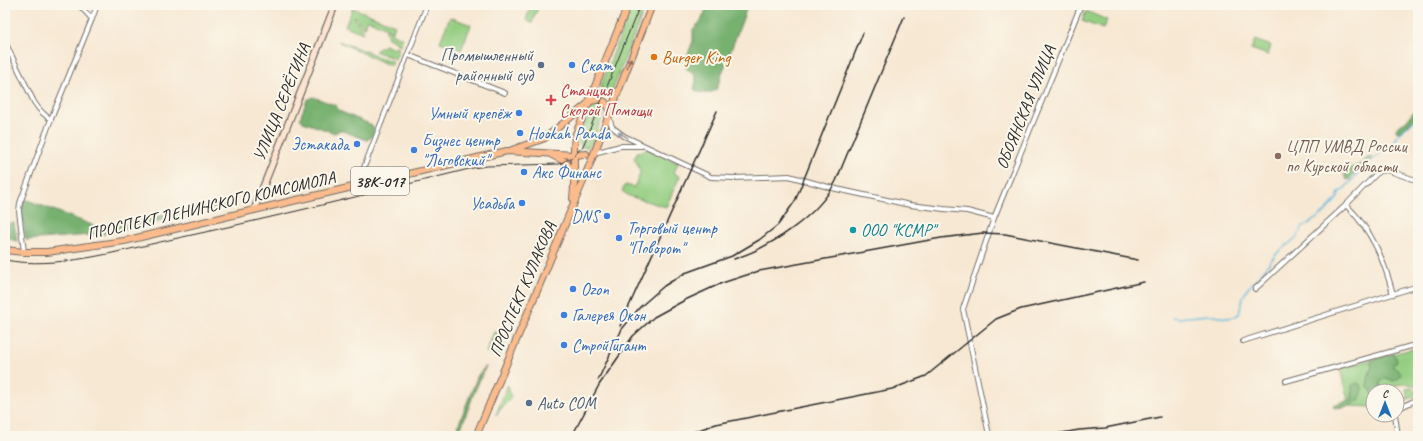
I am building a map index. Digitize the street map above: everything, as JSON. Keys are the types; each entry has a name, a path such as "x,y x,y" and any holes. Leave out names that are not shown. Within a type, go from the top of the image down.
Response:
{"main road":[{"name":"УЛИЦА СЕРЁГИНА","path":"254,210 335,5"},
{"path":"571,207 574,180 575,136 628,5"},
{"path":"609,112 652,5"},
{"path":"507,151 545,138 595,100 602,100 607,104 609,112"},
{"name":"ПРОСПЕКТ КУЛАКОВА","path":"476,436 594,153 609,112"},
{"path":"575,136 576,148 579,152 586,154"},
{"name":"ПРОСПЕКТ ЛЕНИНСКОГО КОМСОМОЛА","path":"5,250 24,252 69,249 124,241 507,151 574,155 594,153"},
{"path":"535,152 554,156 566,162 572,172 574,180"}],"street":[{"path":"79,5 92,19"},
{"path":"24,252 19,211 20,203 51,119 97,5"},
{"path":"360,186 360,175 427,5"},
{"name":"ОБОЯНСКАЯ УЛИЦА","path":"989,435 963,309 994,218 1080,5"},
{"path":"5,42 34,102 45,116 51,119"},
{"path":"408,55 505,93"},
{"path":"609,112 610,121 617,132 711,177 733,178 789,176 832,188 910,205 944,210 967,210 994,218"},
{"path":"594,153 620,146 634,145 648,147"},
{"path":"1255,289 1346,205 1379,171 1384,169 1418,181"},
{"path":"1346,205 1365,225 1382,256 1393,294"},
{"path":"1243,341 1418,286"},
{"path":"1286,381 1418,345"},
{"path":"1405,405 1418,399"},
{"path":"1396,423 1398,436"}],"green space":[{"path":"531,5 539,5 532,23 526,20"},
{"path":"632,5 646,5 613,89 606,93 601,89 601,85"},
{"path":"708,5 748,5 716,90 705,93 694,89 696,78 684,64 693,41 693,29 701,21"},
{"path":"353,8 395,25 393,31 367,19 364,28 355,16 354,19 363,33 345,26"},
{"path":"1086,11 1107,20 1103,29 1082,21"},
{"path":"450,17 471,25 461,50 440,42"},
{"path":"385,29 392,32 392,34 403,38 400,45 388,38"},
{"path":"1255,40 1271,46 1268,55 1251,49"},
{"path":"339,41 393,62 391,66"},
{"path":"385,45 394,49 395,47 399,48 395,59 375,51"},
{"path":"313,97 335,105 339,111 372,125 374,129 372,137 367,140 340,130 335,133 303,122 300,118 307,100"},
{"path":"597,103 604,107 604,112 592,143 588,147 582,147 579,143 579,137 592,107"},
{"path":"1418,106 1418,115 1401,131 1396,131 1398,126 1407,120"},
{"path":"644,149 648,149 678,163 674,173 680,176 666,207 629,196 622,191 625,185 634,187 640,170 634,159 638,151 641,153"},
{"path":"1368,157 1372,158 1365,163 1350,179 1347,180 1345,178 1344,173 1347,170 1359,164"},
{"path":"25,199 102,229 228,201 228,205 103,234 26,240 21,209"},
{"path":"14,223 17,241 5,238 5,224"},
{"path":"494,332 507,336 498,357 486,352"},
{"path":"1418,349 1418,387 1405,383 1380,383 1382,380 1387,378 1394,381 1399,378 1400,374 1398,370 1392,365 1396,357 1392,354"},
{"path":"1392,354 1396,357 1397,361 1392,365 1401,374 1399,378 1394,381 1387,378 1382,380 1380,383 1367,383 1372,368 1371,363 1374,359"},
{"path":"1374,359 1371,363 1372,368 1367,383 1365,383 1365,407 1350,406 1353,402 1353,394 1352,399 1348,401 1340,369"},
{"path":"486,366 458,436 454,436 478,375"},
{"path":"1357,383 1361,385 1363,391 1359,400 1350,406 1333,407 1333,405 1352,399 1352,385"},
{"path":"508,385 511,397 496,415 507,386"},
{"path":"1412,388 1416,392 1414,397 1405,400 1405,399 1408,398 1406,389"}],"waterway":[{"path":"1173,317 1180,318 1207,315 1227,318 1234,317 1239,314 1243,297 1247,289 1259,277 1276,254 1297,237 1302,228 1323,214 1338,197 1339,192 1343,190 1363,168 1395,141 1399,133 1418,118"}],"tram line":[{"path":"5,260 45,263 87,258 283,214 473,168 487,166 559,164 573,157 583,146 640,5"}],"railway":[{"path":"734,259 763,247 792,229 806,218 828,194 836,181 904,17"},
{"path":"598,380 622,329 640,307 664,286 685,273 732,256 759,240 778,225 795,201 863,33"},
{"path":"620,326 717,111"},
{"path":"572,436 599,385 633,336 654,317 685,300 722,283 759,271 941,238 983,233 1005,234 1138,260"},
{"path":"681,436 716,424 892,389 926,376 996,319 1021,309 1144,282"},
{"path":"1045,436 1079,430 1105,428 1160,417"}],"place":[{"name":"Burger King","path":"654,57"},
{"name":"Промышленный районный суд","path":"541,65"},
{"name":"Скат","path":"572,65"},
{"name":"Станция Скорой Помощи","path":"551,100"},
{"name":"Умный крепёж","path":"519,113"},
{"name":"Hookah Panda","path":"520,133"},
{"name":"Эстакада","path":"357,144"},
{"name":"Бизнес центр \"Льговский\"","path":"414,150"},
{"name":"ЦПП УМВД России по Курской области","path":"1278,156"},
{"name":"Акс Финанс","path":"524,172"},
{"name":"Усадьба","path":"522,203"},
{"name":"DNS","path":"607,216"},
{"name":"ООО \"КСМР\"","path":"853,230"},
{"name":"Торговый центр \"Поворот\"","path":"619,238"},
{"name":"Ozon","path":"573,289"},
{"name":"Галерея Окон","path":"564,315"},
{"name":"СтройГигант","path":"564,345"},
{"name":"Auto COM","path":"529,403"}]}
